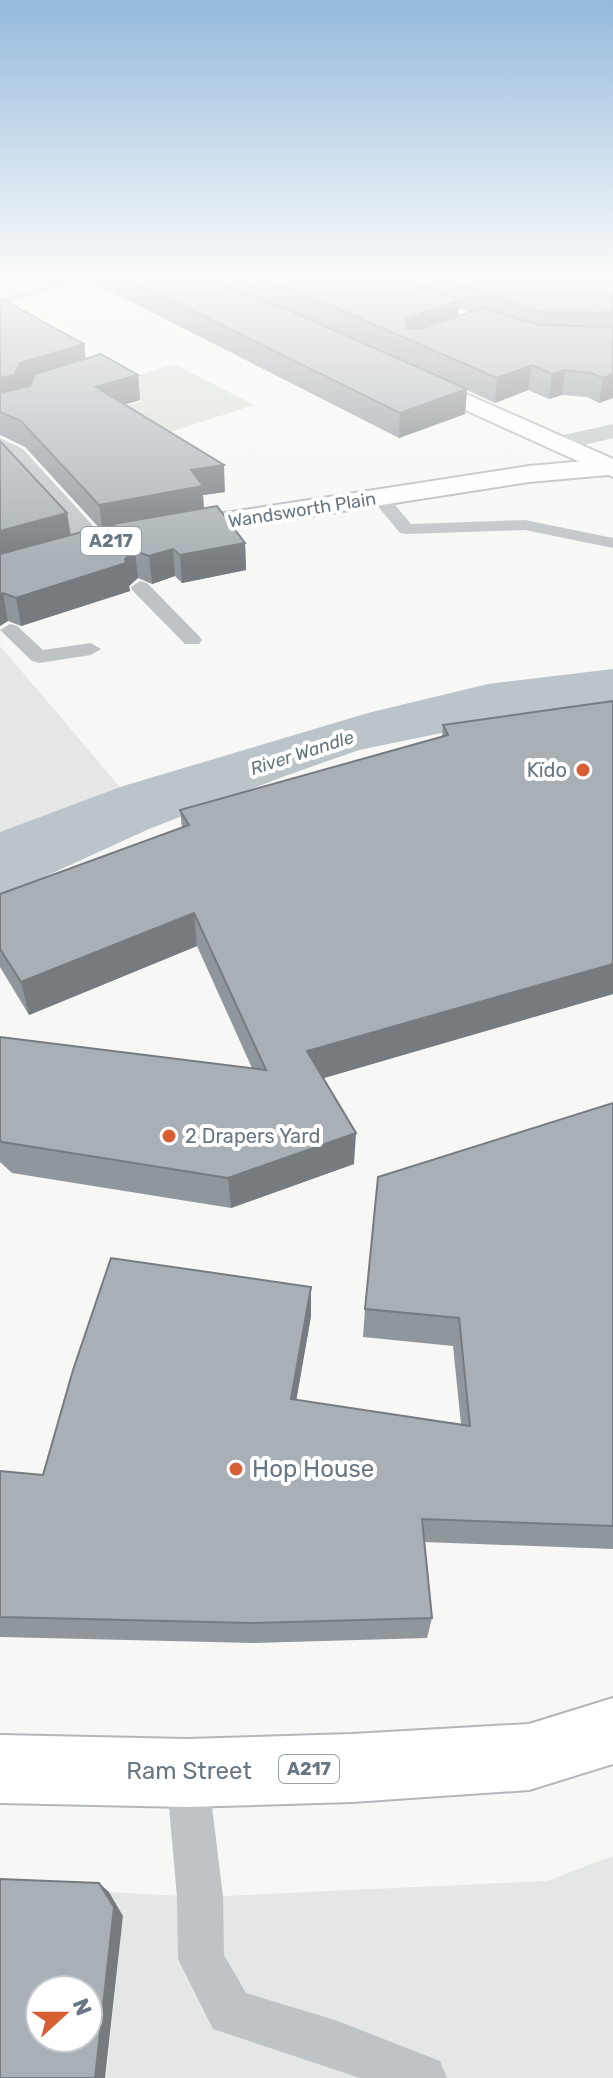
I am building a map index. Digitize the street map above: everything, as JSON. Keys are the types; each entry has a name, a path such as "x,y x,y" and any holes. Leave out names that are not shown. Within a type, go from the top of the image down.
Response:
{"main road":[{"path":"404,373 610,468"},
{"name":"Wandsworth Plain","path":"0,572 101,551 128,536 549,471 610,468"},
{"name":"Ram Street","path":"0,1769 187,1773 352,1768 529,1757 613,1731"}],"street":[{"path":"559,443 612,432"},
{"path":"0,446 14,454 101,551"}],"lane":[{"path":"380,498 406,529 525,525 613,543"},
{"path":"140,587 192,640"},
{"path":"10,630 39,657 91,649"},
{"path":"187,1773 200,1897 201,1959 230,2012 335,2044 423,2078"}],"shaded area":[{"path":"147,373 192,373 254,405 151,438 107,412 142,401 113,384"},
{"path":"0,646 120,787 0,832"},
{"path":"613,1856 613,2078 106,2078 123,1916 109,1892 200,1897 547,1881"}],"water":[{"name":"River Wandle","path":"613,669 613,710 500,721 359,750 149,829 0,897 0,832 120,787 368,713 488,684"}],"building":[{"path":"0,373 15,373 14,375 0,378"},
{"path":"134,373 138,375 96,387 224,465 191,470 203,486 99,505 21,421 0,412 0,393 30,386 35,374"},
{"path":"319,373 431,373 467,389 400,413"},
{"path":"485,373 511,373 497,378"},
{"path":"591,373 613,373 613,374 603,378"},
{"path":"0,441 67,513 0,531"},
{"path":"217,506 245,543 180,555 173,549 149,556 135,551 125,559 126,563 16,598 3,593 0,595 0,554 89,530 100,542 117,544 121,535 113,524"},
{"path":"613,701 613,964 307,1051 356,1133 228,1178 0,1140 0,1037 266,1070 194,913 21,982 0,949 0,894 189,825 180,810 448,735 443,725"},
{"path":"613,1103 613,1526 422,1519 432,1618 251,1623 0,1617 0,1471 43,1475 73,1370 111,1258 311,1287 291,1399 470,1426 459,1318 365,1309 378,1177"},
{"path":"0,1879 99,1883 114,1907 104,1997 104,1974 24,1974 24,2054 98,2054 95,2078 0,2078"}],"place":[{"name":"Kïdo","path":"583,770"},
{"name":"2 Drapers Yard","path":"169,1136"},
{"name":"Hop House","path":"236,1469"}]}
